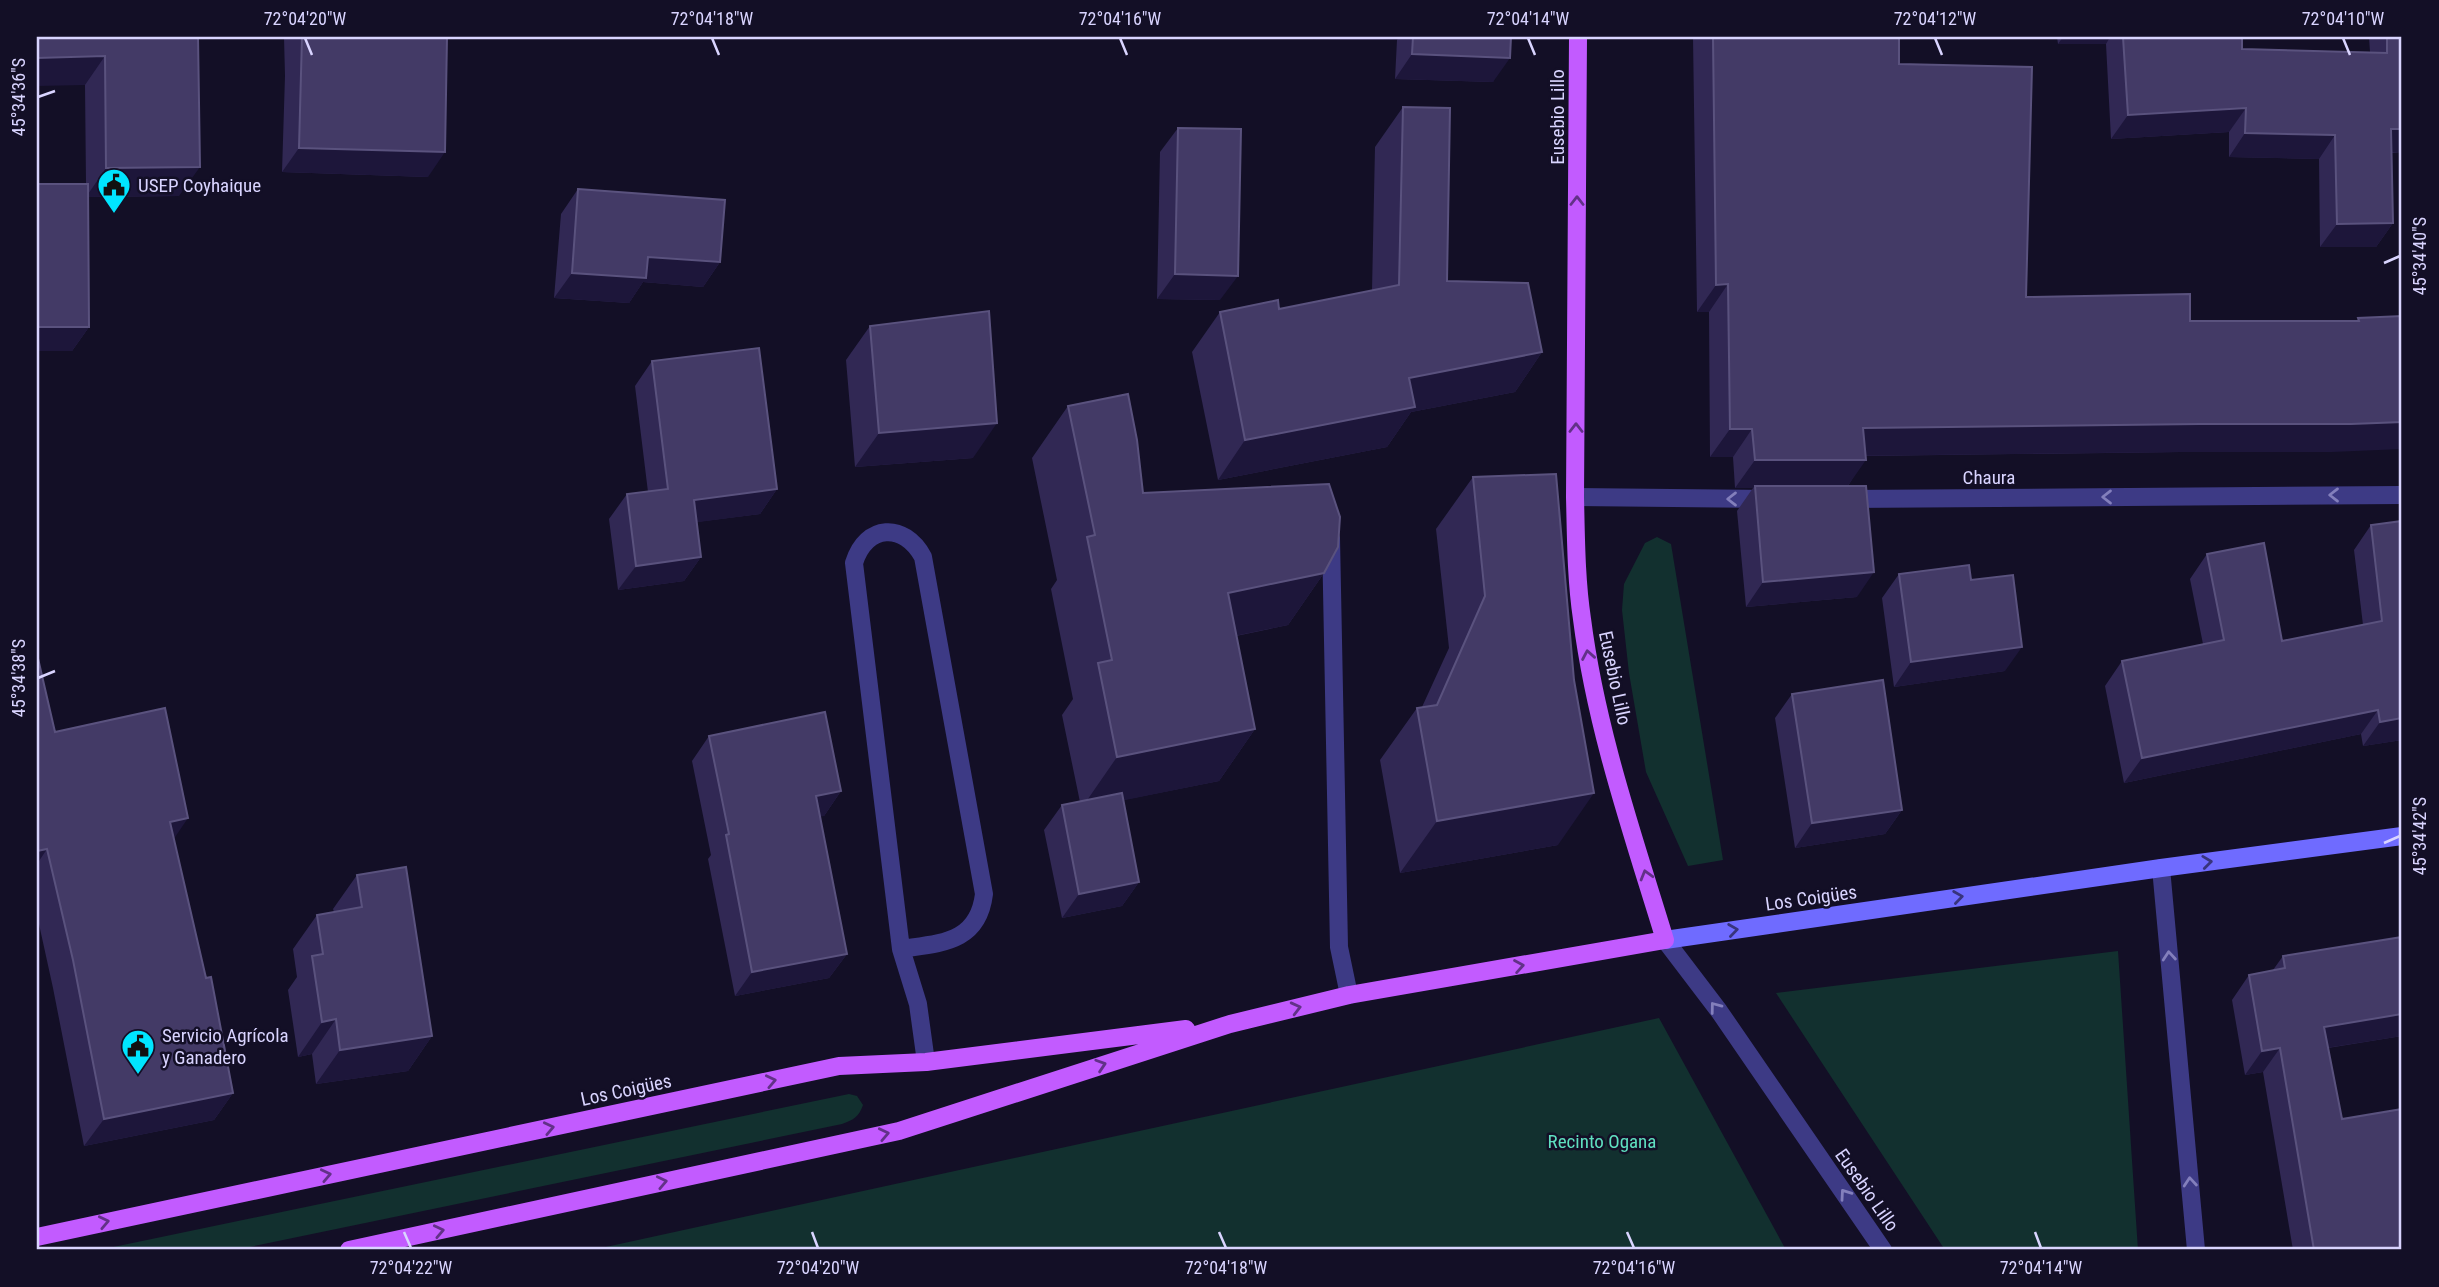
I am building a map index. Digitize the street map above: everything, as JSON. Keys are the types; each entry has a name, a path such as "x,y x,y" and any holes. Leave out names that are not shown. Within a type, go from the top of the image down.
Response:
{"main road":[{"name":"Eusebio Lillo","path":"1578,37 1576,558 1591,677 1665,940"},
{"name":"Los Coigües","path":"349,1250 899,1130 1230,1024 1349,995 1665,940 2402,836"},
{"name":"Los Coigües","path":"37,1237 839,1066 926,1062 1230,1024"}],"street":[{"name":"Chaura","path":"1834,499 2402,495"},
{"path":"1575,497 1792,499"},
{"path":"1331,524 1339,947 1349,995"},
{"path":"901,949 943,943 968,931 978,918 984,894 923,557 916,545 906,536 893,532 879,533 867,539 858,550 854,563 901,949 918,1003 926,1062"},
{"path":"2161,868 2196,1250"},
{"name":"Eusebio Lillo","path":"1665,940 1718,1011 1883,1250"}],"green space":[{"path":"1657,537 1671,544 1723,860 1688,866 1646,772 1629,673 1622,610 1624,584 1645,543"},
{"path":"2118,951 2138,1250 1945,1250 1776,993"},
{"name":"Recinto Ogana","path":"1659,1018 1786,1250 592,1250"},
{"path":"849,1094 857,1096 863,1105 855,1118 842,1124 235,1250 99,1250"}],"building":[{"path":"37,37 198,37 200,167 106,168 105,56 37,58"},
{"path":"302,37 447,37 445,152 299,148"},
{"path":"1413,37 1511,37 1510,58 1412,54"},
{"path":"1713,37 1899,37 1899,64 2032,67 2026,297 2190,294 2190,321 2359,321 2358,318 2402,316 2402,422 1863,428 1866,460 1755,460 1752,429 1730,429 1728,284 1716,285"},
{"path":"2123,37 2242,37 2242,49 2387,53 2387,37 2402,37 2402,129 2391,129 2393,223 2337,224 2335,135 2245,133 2246,108 2128,115"},
{"path":"1403,107 1450,108 1447,281 1528,283 1542,352 1409,378 1415,407 1245,440 1220,312 1278,300 1279,309 1399,285"},
{"path":"1178,128 1241,129 1238,276 1175,274"},
{"path":"37,184 88,184 89,327 37,327"},
{"path":"578,189 725,200 720,262 648,257 646,278 572,273"},
{"path":"989,311 997,423 879,433 870,326"},
{"path":"759,348 777,489 694,500 701,557 636,566 627,494 668,489 652,361"},
{"path":"1128,394 1143,493 1329,484 1340,517 1338,547 1324,573 1228,593 1255,729 1117,757 1098,663 1112,660 1087,537 1095,535 1068,406"},
{"path":"1556,474 1574,680 1594,793 1437,821 1417,708 1437,705 1485,596 1473,477"},
{"path":"1755,486 1866,486 1874,572 1763,582"},
{"path":"2402,521 2402,718 2380,722 2378,710 2142,758 2122,661 2224,640 2207,554 2264,543 2282,641 2382,621 2371,525"},
{"path":"1969,565 1971,580 2013,575 2022,647 1911,662 1899,574"},
{"path":"37,654 55,732 165,708 188,818 170,822 206,978 211,977 233,1093 104,1119 73,960 47,849 37,851"},
{"path":"1883,680 1902,810 1812,823 1792,694"},
{"path":"825,712 841,791 816,796 847,954 752,972 726,835 729,834 709,736"},
{"path":"1122,793 1139,882 1079,894 1062,805"},
{"path":"406,867 432,1036 340,1050 336,1019 322,1022 312,956 323,954 317,915 362,907 357,875"},
{"path":"2402,937 2402,1014 2324,1027 2342,1119 2402,1109 2402,1250 2314,1250 2280,1048 2262,1051 2249,975 2285,968 2283,956"}],"place":[{"name":"USEP Coyhaique","path":"114,215"},
{"name":"Servicio Agrícola y Ganadero","path":"138,1076"}]}
